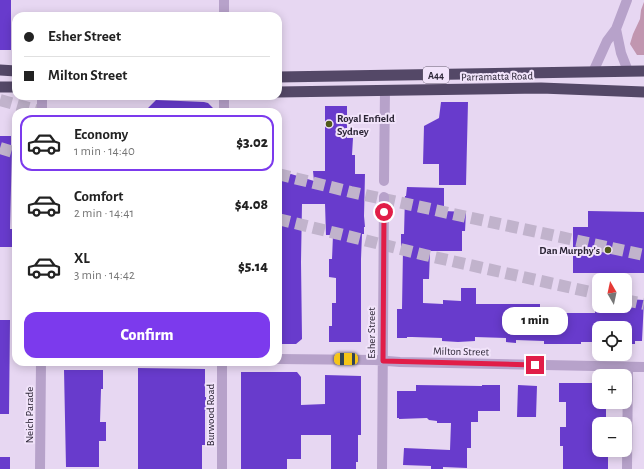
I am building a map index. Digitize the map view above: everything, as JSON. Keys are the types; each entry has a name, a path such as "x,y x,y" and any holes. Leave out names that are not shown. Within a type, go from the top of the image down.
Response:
{"highway":[{"path":"0,70 12,71"},
{"name":"Parramatta Road","path":"282,77 644,71"},
{"path":"0,87 12,87"},
{"name":"Parramatta Road","path":"282,92 541,88 644,92"}],"street":[{"path":"224,0 224,12"},
{"path":"593,72 608,40 616,28 627,0"},
{"path":"616,28 621,53 628,71"},
{"path":"384,181 385,90"},
{"name":"Esher Street","path":"382,469 384,197"},
{"name":"Milton Street","path":"282,359 644,367"},
{"name":"Neich Parade","path":"40,469 41,366"},
{"name":"Burwood Road","path":"222,366 222,469"},
{"path":"627,469 628,367"}],"shaded area":[{"path":"644,2 644,55 637,55 630,44 640,19"}],"building":[{"path":"0,0 11,0 11,50 0,50"},
{"path":"156,100 204,102 208,103 213,108 148,108"},
{"path":"441,102 468,102 466,185 439,185 439,164 423,164 424,126 439,118"},
{"path":"325,106 347,106 347,138 353,138 352,155 355,155 355,174 365,174 365,227 364,234 362,234 361,259 361,342 329,342 329,326 332,326 332,303 336,303 336,278 329,277 329,259 332,259 333,235 326,235 325,204 302,204 302,339 296,344 282,344 282,176 291,174 314,181 313,171 325,171"},
{"path":"0,136 11,136 10,229 12,229 12,247 0,247"},
{"path":"407,187 444,188 444,211 466,212 465,231 462,231 462,251 430,251 429,279 423,279 423,303 443,304 443,300 461,301 461,288 476,288 476,304 540,304 540,313 632,313 632,299 644,300 642,341 635,341 635,344 632,344 632,321 592,321 592,342 581,342 581,344 544,344 544,341 516,340 516,343 506,342 506,338 475,337 475,341 458,342 442,341 442,338 397,338 397,309 402,309 403,250 401,250 401,234 404,234"},
{"name":"Dan Murphy's","path":"588,211 644,212 644,273 573,273 573,227 588,227"},
{"path":"0,320 10,320 9,414 0,414"},
{"path":"138,368 205,369 205,445 202,445 202,469 138,469"},
{"path":"64,370 103,370 100,422 106,422 106,441 99,441 99,467 66,467"},
{"path":"241,372 297,372 301,377 301,405 325,404 325,375 361,376 361,435 358,435 358,462 356,462 356,469 331,469 331,435 301,435 301,459 287,459 287,469 241,469"},
{"path":"559,383 592,383 592,409 606,409 606,417 592,417 592,457 608,457 608,469 563,469 563,446 560,446 560,427 566,427 566,402 559,402"},
{"path":"416,385 500,385 500,411 478,411 478,422 471,422 471,448 467,448 467,468 443,467 443,469 431,469 431,466 403,465 404,448 450,450 451,423 437,423 437,421 429,420 427,418 397,418 397,391 416,391"},
{"path":"518,385 537,386 536,417 517,417"},
{"path":"0,457 10,457 10,469 0,469"}],"tunnel":[{"path":"0,100 29,108"},
{"path":"0,148 12,152"},
{"path":"282,175 351,192 644,255"},
{"path":"282,220 425,255 592,292"},
{"path":"632,301 644,304"}],"place":[{"name":"Royal Enfield Sydney","path":"329,124"},
{"name":"Dan Murphy's","path":"608,250"}],"route":[{"path":"384,212 383,361 535,365"}]}
